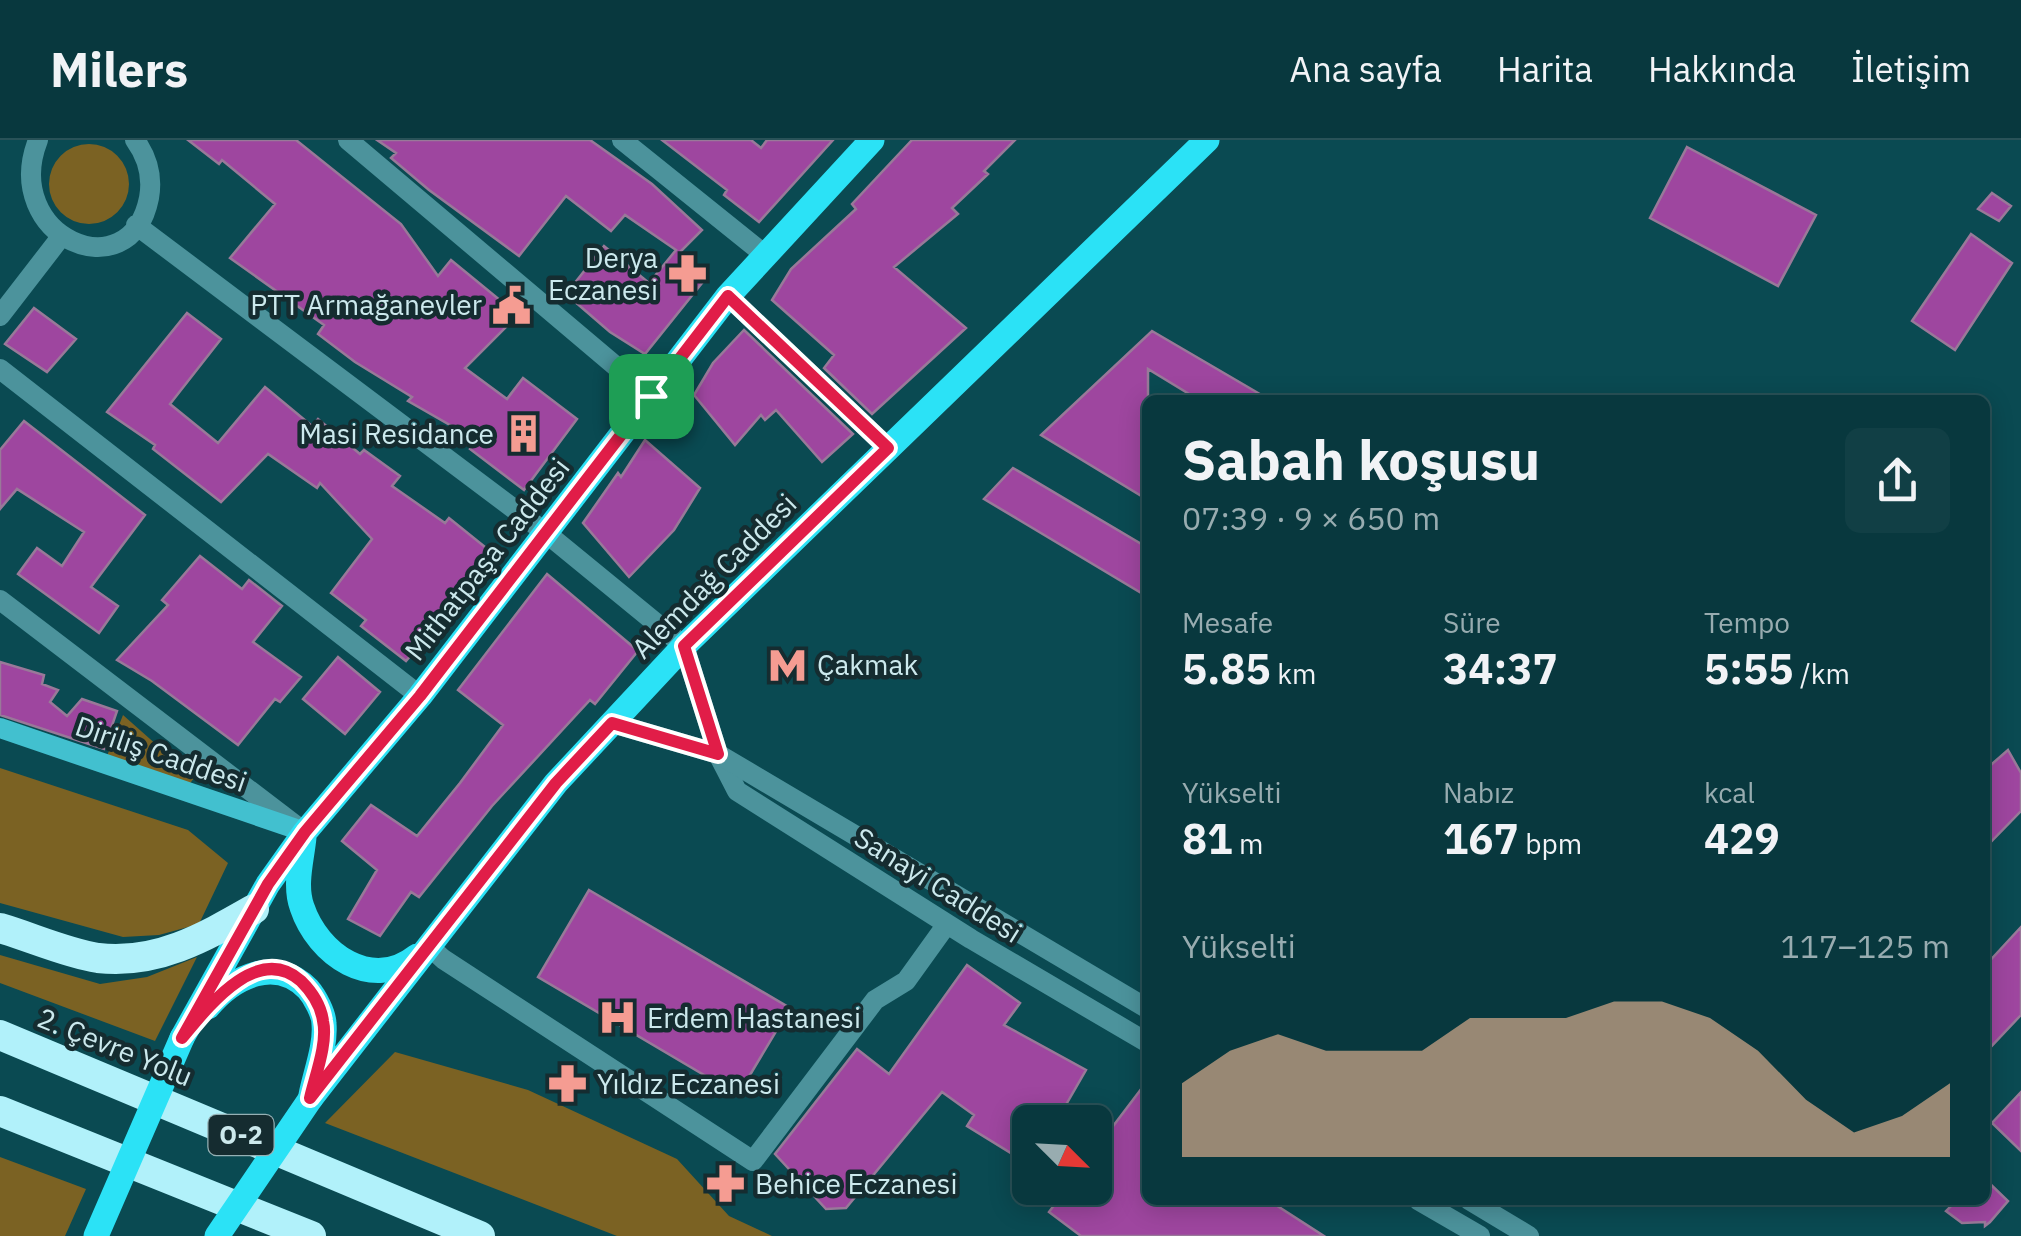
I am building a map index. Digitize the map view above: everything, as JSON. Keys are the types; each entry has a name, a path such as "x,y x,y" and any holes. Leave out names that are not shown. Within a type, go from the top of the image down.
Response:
{"highway":[{"path":"0,928 98,958 160,956 203,938 254,909"},
{"name":"2. Çevre Yolu","path":"0,1035 480,1236"},
{"name":"O-2","path":"0,1111 312,1236"}],"main road":[{"name":"Mithatpaşa Caddesi","path":"182,1038 254,909 305,832 420,696 728,296 872,140"},
{"name":"Alemdağ Caddesi","path":"216,1236 310,1098 556,783 684,646 1207,140"},
{"name":"Diriliş Caddesi","path":"0,728 305,832"},
{"path":"305,832 298,886 301,906 327,950 350,966 376,972 404,966 429,946"},
{"path":"96,1236 182,1038 218,995 240,978 276,969 296,977 313,994 324,1024 310,1098"}],"street":[{"path":"36,140 25,161 24,201 33,221 57,242 78,248 100,247 121,238 136,225 147,206 152,184 148,162 135,140"},
{"path":"348,140 651,396"},
{"path":"622,140 765,256"},
{"path":"136,225 546,533 684,646"},
{"path":"0,316 57,242"},
{"path":"728,296 888,448"},
{"path":"0,369 420,696"},
{"path":"0,600 305,832"},
{"name":"Sanayi Caddesi","path":"684,646 718,754 737,791 947,924 1142,1040"},
{"name":"Sanayi Caddesi","path":"612,723 718,754 1142,1005"},
{"path":"429,946 443,960 753,1161 875,1000 906,981 947,924"},
{"path":"1128,1032 1142,1014"},
{"path":"1427,1205 1480,1236"},
{"path":"1477,1205 1529,1236"}],"shaded area":[{"path":"89,144 104,147 117,156 126,169 126,199 117,212 104,221 89,224 74,221 61,212 52,199 49,184 52,169 61,156 74,147"},
{"path":"123,715 194,778 185,790 107,756"},
{"path":"0,768 188,830 228,863 199,924 159,935 123,937 0,903"},
{"path":"0,955 100,984 147,977 197,957 155,1041 0,983"},
{"path":"395,1052 528,1090 677,1159 729,1216 772,1236 617,1236 325,1123"},
{"path":"0,1157 86,1189 65,1236 0,1236"}],"building":[{"path":"188,140 296,140 401,224 438,276 451,260 518,315 465,368 507,399 523,378 577,419 524,490 470,449 476,440 408,401 412,397 355,362 318,334 324,325 230,258 275,204 222,160 219,164"},
{"path":"377,140 590,140 652,184 702,230 681,251 706,278 645,354 610,332 566,294 604,246 649,283 676,250 625,215 611,231 566,196 519,256 429,190 391,158 396,153"},
{"path":"662,140 751,140 761,148 767,140 833,140 759,222 724,195 727,190"},
{"path":"912,140 1015,140 984,171 988,174 952,208 958,214 894,267 966,328 872,414 824,368 834,355 772,300 791,269 856,209 852,204"},
{"path":"1687,147 1816,215 1778,286 1650,218"},
{"path":"1992,193 2011,206 1999,221 1978,209"},
{"path":"1971,234 2012,263 1955,350 1912,321"},
{"path":"34,308 76,339 47,372 5,344"},
{"path":"187,313 221,339 170,404 218,443 265,387 312,426 318,419 360,454 364,450 400,476 392,486 445,523 449,518 490,551 458,600 406,661 361,626 366,620 331,593 372,539 320,483 317,488 268,454 221,502 153,449 155,445 107,412"},
{"path":"744,330 853,434 822,462 776,410 765,420 761,415 735,445 694,395 713,363"},
{"path":"1152,331 1261,395 1191,395 1148,369 1148,395 1142,395 1142,496 1041,435"},
{"path":"24,421 145,515 91,587 118,606 99,633 18,574 37,548 62,566 84,532 17,489 0,509 0,450"},
{"path":"645,440 700,488 674,530 629,577 583,523"},
{"path":"1013,468 1142,544 1142,593 984,499"},
{"path":"200,556 242,589 249,580 282,606 253,642 301,677 280,702 275,699 238,745 117,660 168,605 162,600"},
{"path":"547,574 638,651 595,704 590,700 492,806 419,897 411,892 380,936 348,919 377,870 342,841 371,805 417,836 460,783 503,725 458,690"},
{"path":"338,657 380,692 345,734 303,699"},
{"path":"0,662 44,675 42,684 58,690 50,702 67,716 82,699 117,711 104,749 0,715"},
{"path":"2008,750 2021,773 2021,811 1990,843 1990,766"},
{"name":"Erdem Hastanesi","path":"589,890 790,1008 738,1095 538,977"},
{"path":"2021,927 2021,1015 1990,1048 1990,961"},
{"path":"967,965 1020,1003 1004,1025 1086,1070 1066,1105 1012,1105 1012,1154 967,1126 974,1115 942,1092 846,1208 826,1209 775,1154 857,1049 889,1074"},
{"path":"1142,1088 1142,1205 1276,1205 1324,1236 1081,1236 1049,1212 1054,1205 1112,1205 1112,1128"},
{"path":"2021,1092 2021,1151 1992,1123"},
{"path":"1990,1184 2008,1201 1985,1226 1985,1222 1962,1223 1946,1211 1952,1205 1990,1205"}],"place":[{"name":"Derya Eczanesi","path":"688,274"},
{"name":"PTT Armağanevler","path":"512,305"},
{"name":"Masi Residance","path":"524,434"},
{"name":"Çakmak","path":"787,665"},
{"name":"Erdem Hastanesi","path":"617,1018"},
{"name":"Yıldız Eczanesi","path":"567,1084"},
{"name":"Behice Eczanesi","path":"725,1184"}],"route":[{"path":"728,296 888,448 684,646 718,754 612,723 556,783 310,1098 324,1024 313,994 296,977 276,969 240,978 218,995 182,1038 268,884 305,832 420,696 651,396 728,296"}]}
